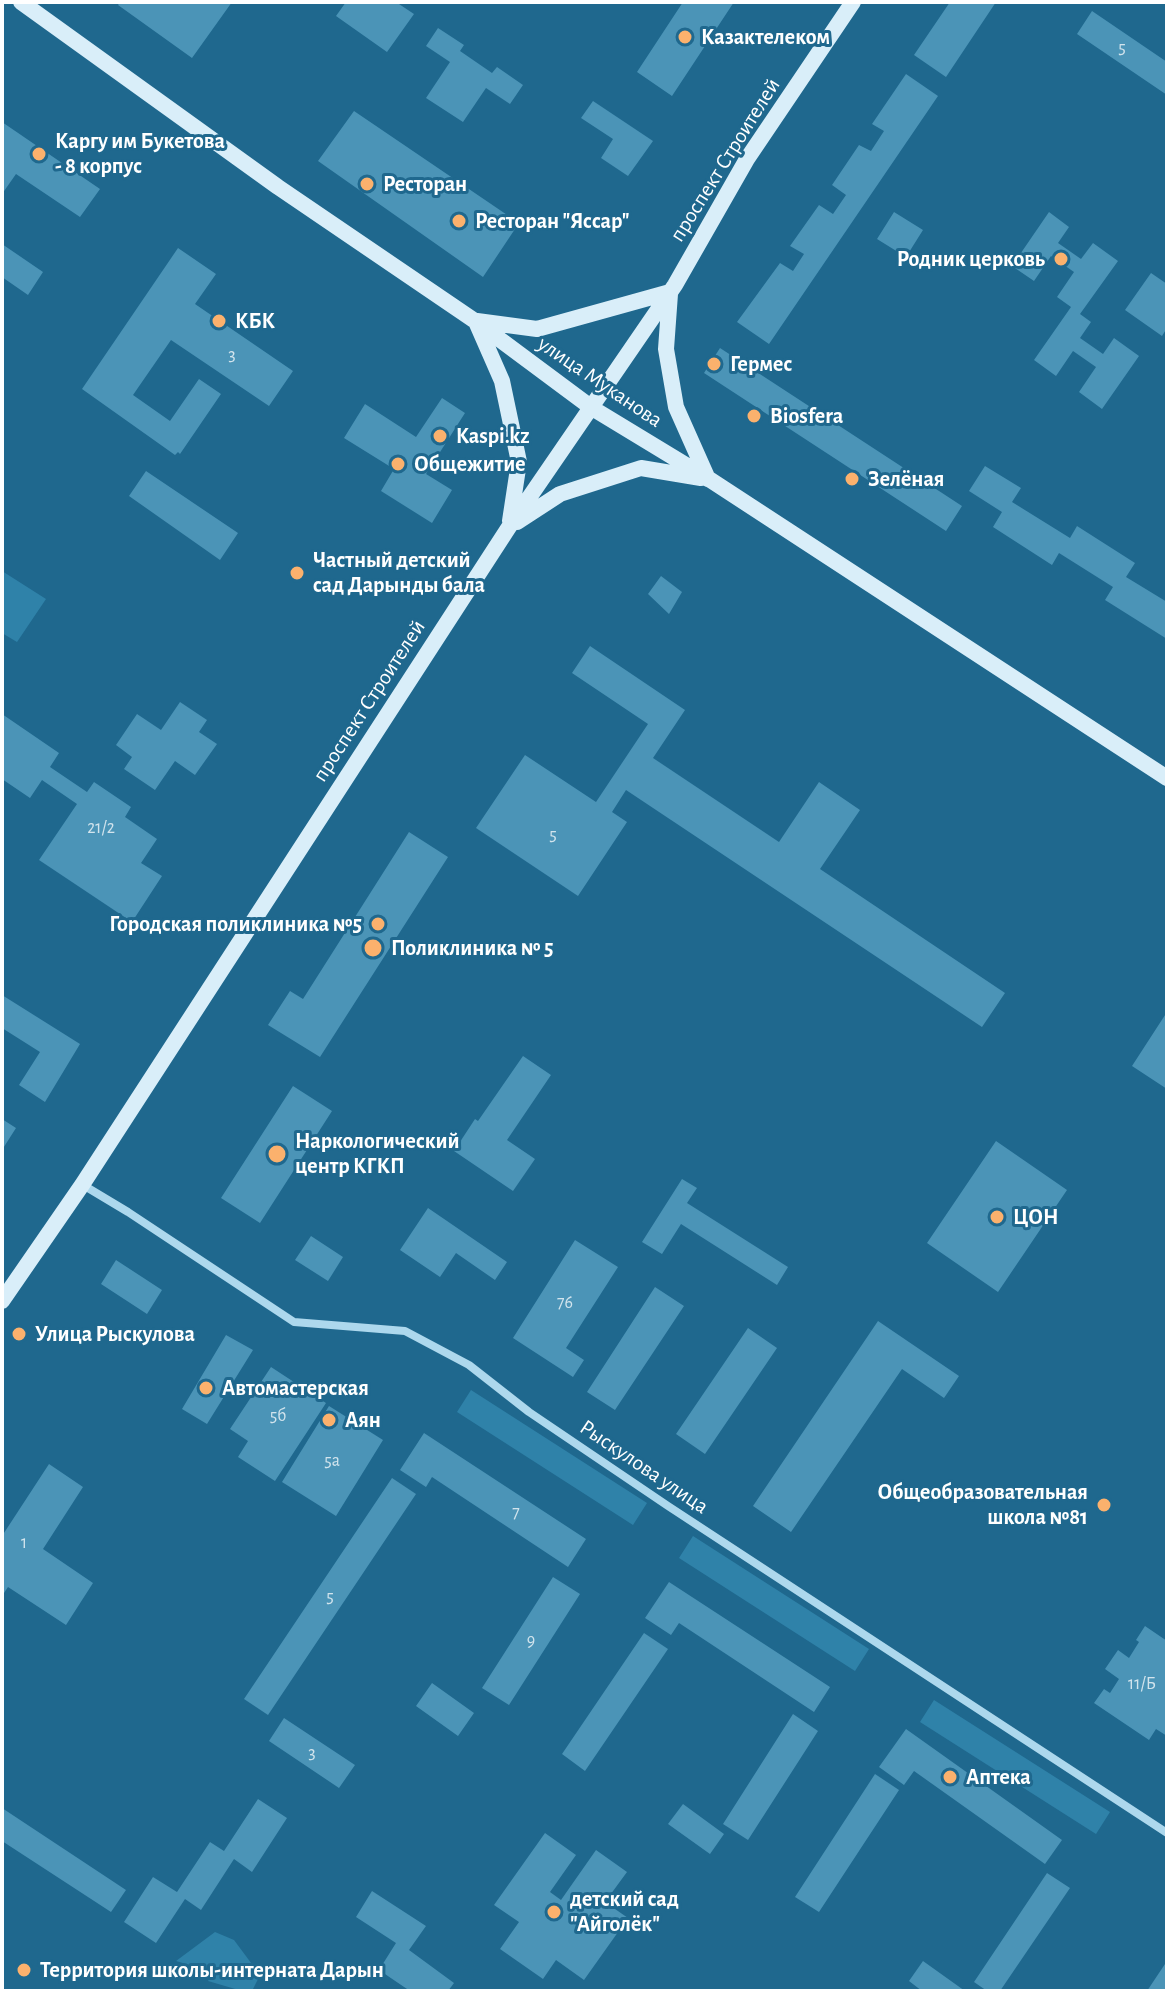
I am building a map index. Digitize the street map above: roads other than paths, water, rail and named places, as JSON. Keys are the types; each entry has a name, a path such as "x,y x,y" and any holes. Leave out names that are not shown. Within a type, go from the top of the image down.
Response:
{"main road":[{"name":"улица Муканова","path":"21,2 266,179 475,321 592,408 709,479 1167,778"},
{"name":"проспект Строителей","path":"2,1301 82,1185 509,527 670,292 747,159 853,2"},
{"path":"475,321 537,329 670,292 666,349 676,407 709,479"},
{"path":"475,321 502,381 519,462 509,527"},
{"path":"509,527 560,494 641,468 709,479"}],"street":[{"name":"Рыскулова улица","path":"82,1185 141,1220 294,1322 405,1331 469,1365 529,1412 668,1506 1167,1833"}],"place":[{"name":"Казактелеком","path":"685,37"},
{"name":"Каргу им Букетова - 8 корпус","path":"39,154"},
{"name":"Ресторан","path":"367,184"},
{"name":"Ресторан \"Яссар\"","path":"459,221"},
{"name":"Родник церковь","path":"1061,259"},
{"name":"КБК","path":"219,321"},
{"name":"Гермес","path":"714,364"},
{"name":"Biosfera","path":"754,416"},
{"name":"Kaspi.kz","path":"440,436"},
{"name":"Общежитие","path":"398,464"},
{"name":"Зелёная","path":"852,479"},
{"name":"Частный детский сад Дарынды бала","path":"297,573"},
{"name":"Городская поликлиника №5","path":"378,924"},
{"name":"Поликлиника № 5","path":"373,948"},
{"name":"Наркологический центр КГКП","path":"277,1154"},
{"name":"ЦОН","path":"997,1217"},
{"name":"Улица Рыскулова","path":"19,1334"},
{"name":"Автомастерская","path":"206,1388"},
{"name":"Аян","path":"329,1420"},
{"name":"Общеобразовательная школа №81","path":"1104,1505"},
{"name":"Аптека","path":"950,1777"},
{"name":"детский сад \"Айголёк\"","path":"554,1912"},
{"name":"Территория школы-интерната Дарын","path":"24,1970"}]}
